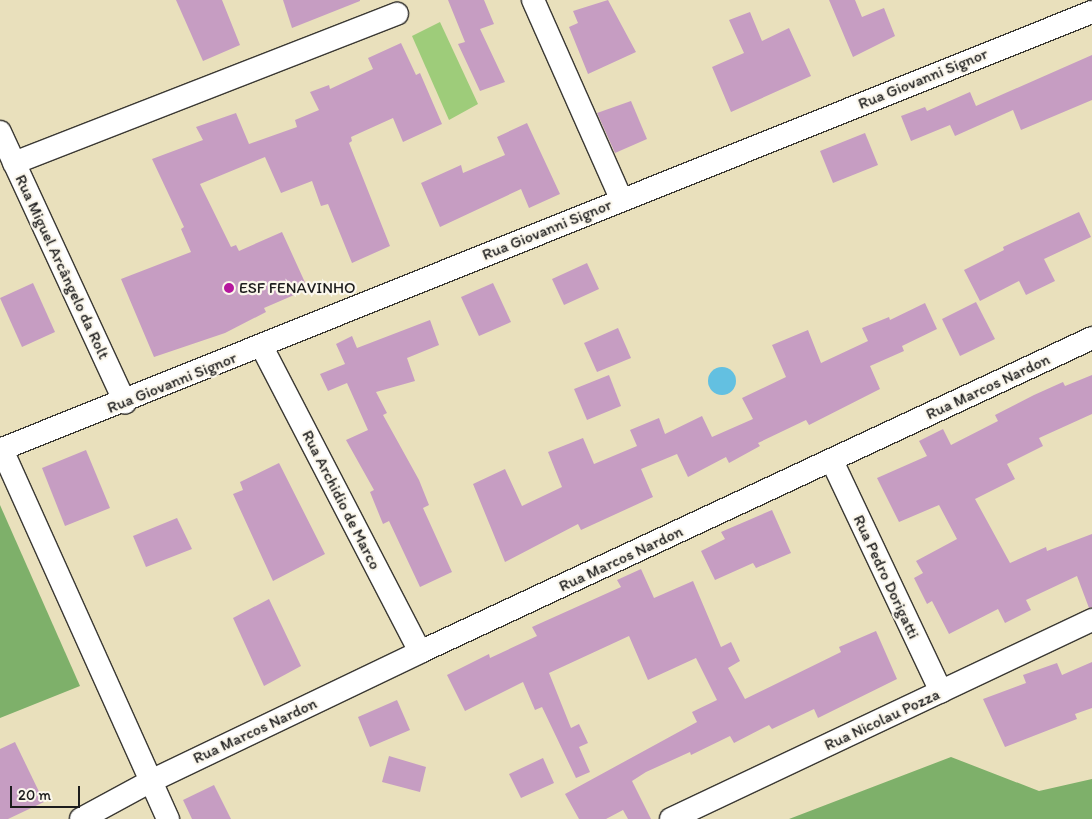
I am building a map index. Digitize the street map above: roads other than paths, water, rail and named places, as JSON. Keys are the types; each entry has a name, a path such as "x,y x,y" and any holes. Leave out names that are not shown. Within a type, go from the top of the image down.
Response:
{"street":[{"path":"533,0 621,199"},
{"name":"Rua Giovanni Signor","path":"151,781 2,449 125,402 621,199 1092,12"},
{"path":"14,163 396,14"},
{"name":"Rua Miguel Arcângelo da Rolt","path":"0,132 125,402"},
{"name":"Rua Marcos Nardon","path":"81,819 151,781 420,652 1092,338"},
{"name":"Rua Archidio de Marco","path":"262,347 420,652"},
{"name":"Rua Pedro Dorigatti","path":"832,461 941,692"},
{"name":"Rua Nicolau Pozza","path":"671,819 1092,620"},
{"path":"151,781 168,819"}],"water":[{"path":"722,367 732,371 736,381 732,391 722,395 712,391 708,381 712,371"}],"place":[{"name":"ESF FENAVINHO","path":"229,288"}]}
